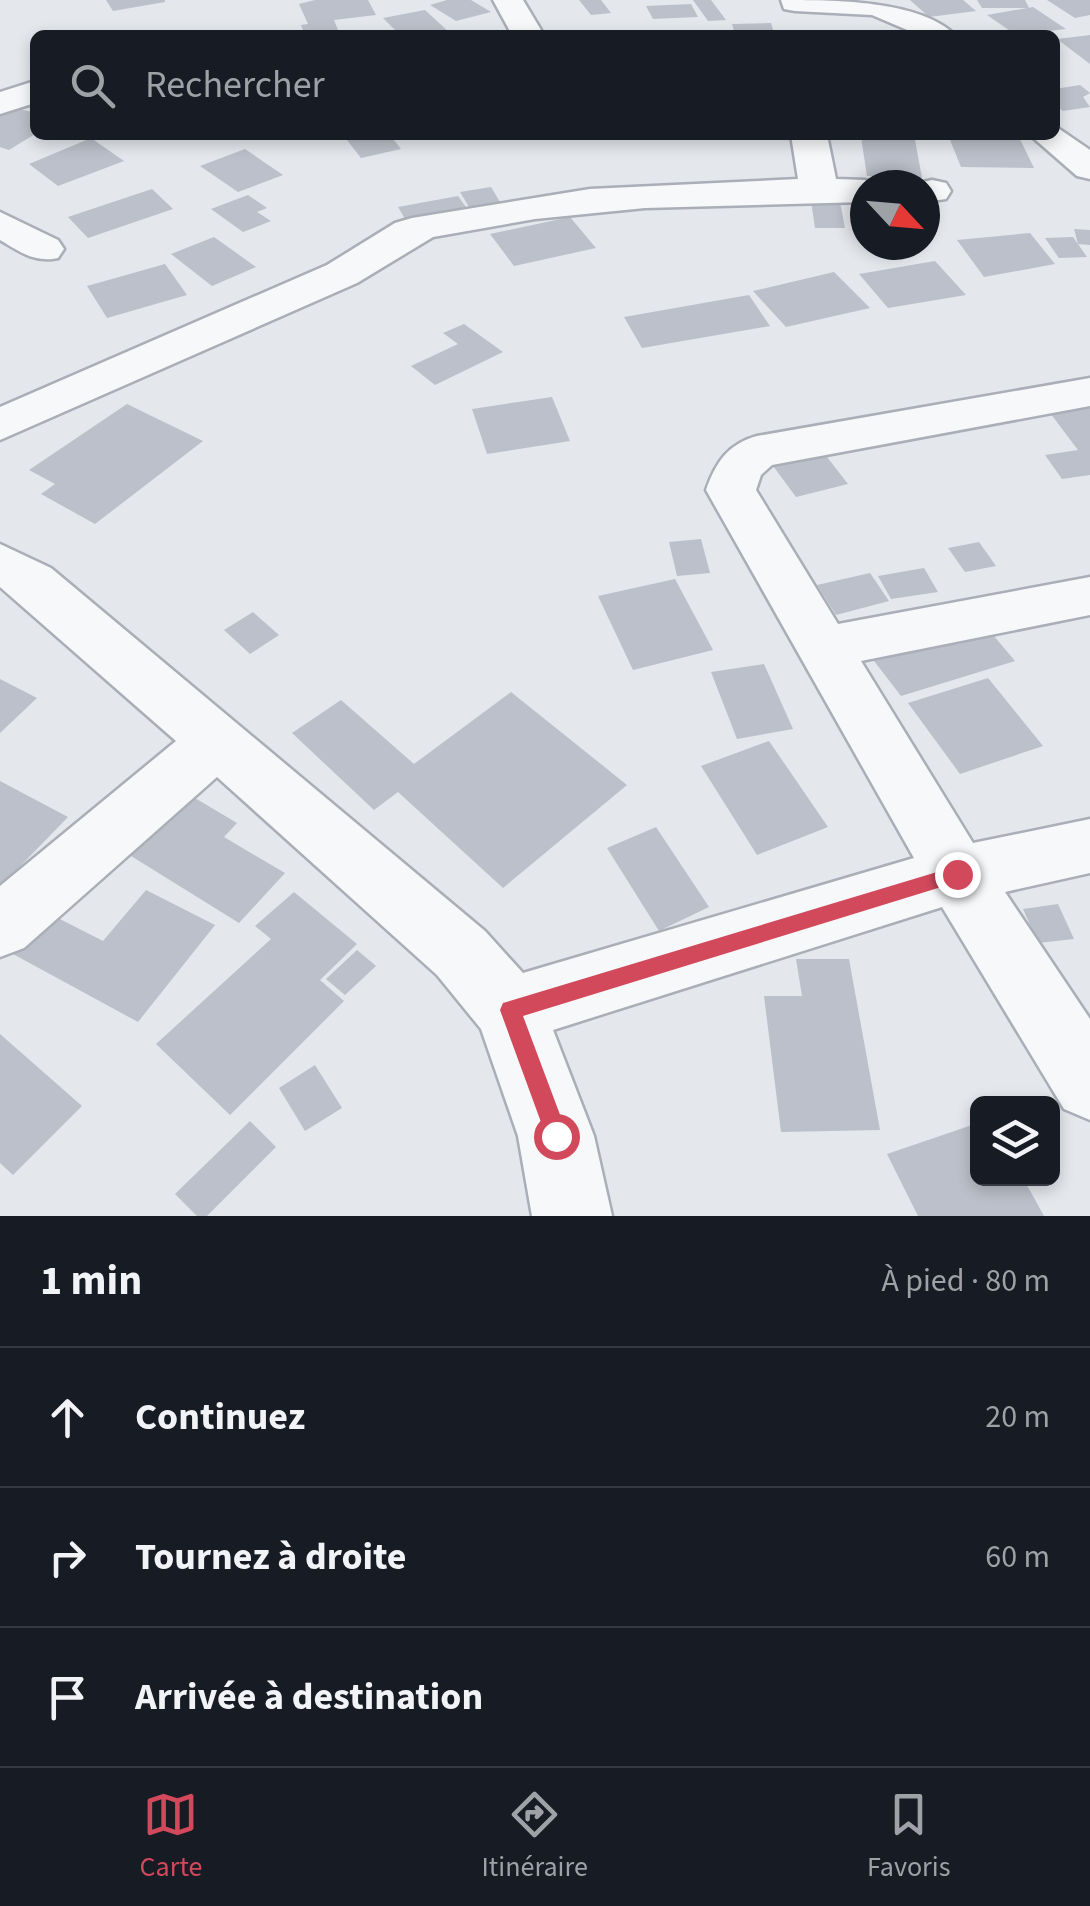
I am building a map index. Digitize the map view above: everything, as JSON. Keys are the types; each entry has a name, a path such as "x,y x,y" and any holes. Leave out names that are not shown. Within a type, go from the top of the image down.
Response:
{"street":[{"path":"508,0 525,30"},
{"path":"792,30 795,1 883,4 922,18 934,30"},
{"path":"0,104 30,92"},
{"path":"810,140 819,190"},
{"path":"1054,140 1090,168"},
{"path":"0,426 342,274 409,231 570,202 698,191 850,190"},
{"path":"0,224 44,250"},
{"path":"1090,392 757,452 738,469 732,490 821,648 957,874 1090,1084"},
{"path":"2,566 32,582 460,953 510,1010 556,1136 572,1216"},
{"path":"821,648 1090,596"},
{"path":"0,928 216,742"},
{"path":"510,1010 957,874 1090,846"}],"building":[{"path":"106,0 165,0 165,2 113,11"},
{"path":"315,0 368,0 376,15 334,20 338,30 303,30 301,25 308,24 299,4"},
{"path":"471,0 491,12 456,21 430,5"},
{"path":"579,0 601,0 611,13 591,15"},
{"path":"693,0 711,0 726,20 708,21"},
{"path":"910,0 963,0 976,11 929,17"},
{"path":"977,0 1025,0 1029,8 982,8"},
{"path":"1047,0 1090,0 1090,15 1075,18"},
{"path":"691,4 698,17 653,19 646,6"},
{"path":"1033,7 1066,29 1009,30 987,15"},
{"path":"425,10 447,30 395,30 383,18"},
{"path":"771,23 773,30 734,30 732,24"},
{"path":"1090,35 1090,64 1060,41"},
{"path":"1080,85 1090,93 1083,97 1090,107 1063,111 1060,88"},
{"path":"13,107 30,112 30,137 9,150 0,147 0,114"},
{"path":"86,140 94,140 124,161 58,186 29,164"},
{"path":"347,140 394,140 401,149 361,158"},
{"path":"861,140 915,140 921,170 866,170"},
{"path":"950,140 1020,140 1034,168 961,167"},
{"path":"245,149 283,175 238,192 200,166"},
{"path":"491,187 500,202 469,207 460,192"},
{"path":"152,189 173,209 88,238 68,217"},
{"path":"248,195 267,208 257,212 271,221 243,232 211,209"},
{"path":"458,196 466,207 405,219 398,207"},
{"path":"811,201 840,202 845,228 815,228"},
{"path":"570,217 596,248 514,266 490,234"},
{"path":"1074,229 1090,230 1090,245 1078,244"},
{"path":"1030,233 1055,264 984,277 957,240"},
{"path":"214,237 256,267 212,286 171,254"},
{"path":"1073,237 1087,257 1059,258 1045,238"},
{"path":"935,261 966,295 888,308 859,274"},
{"path":"165,264 187,295 107,318 87,286"},
{"path":"834,272 870,308 786,327 753,291"},
{"path":"749,295 770,326 642,348 624,317"},
{"path":"464,324 503,352 435,385 411,366 458,344 443,333"},
{"path":"552,397 570,441 487,454 472,409"},
{"path":"1090,399 1090,475 1062,479 1045,455 1078,450 1044,405"},
{"path":"127,404 203,441 95,524 41,494 55,484 29,470"},
{"path":"813,439 848,484 796,497 762,451"},
{"path":"701,539 710,573 677,576 669,542"},
{"path":"979,542 996,566 965,572 948,548"},
{"path":"924,568 938,592 891,599 878,576"},
{"path":"870,573 889,601 836,615 817,585"},
{"path":"675,579 713,650 633,670 598,596"},
{"path":"253,612 279,635 250,654 224,630"},
{"path":"983,623 1015,661 901,696 871,657"},
{"path":"764,664 793,729 737,739 711,672"},
{"path":"988,678 1043,746 960,774 908,703"},
{"path":"0,679 37,698 0,733"},
{"path":"511,692 627,785 503,888 398,792 374,810 292,733 341,700 414,764"},
{"path":"769,741 828,827 757,855 701,766"},
{"path":"0,781 68,817 0,887"},
{"path":"183,791 237,823 224,837 285,873 239,923 123,851"},
{"path":"656,827 709,907 659,931 607,848"},
{"path":"146,890 215,925 138,1022 13,954 50,914 103,941"},
{"path":"294,892 357,944 320,980 344,1001 230,1115 156,1044 271,939 255,926"},
{"path":"1058,904 1074,939 1038,943 1023,909"},
{"path":"357,950 376,966 345,995 326,979"},
{"path":"796,959 849,959 880,1130 781,1132 764,996 802,996"},
{"path":"0,1034 82,1106 13,1175 0,1163"},
{"path":"315,1065 342,1108 305,1131 279,1088"},
{"path":"250,1121 276,1147 207,1216 197,1216 175,1194"},
{"path":"970,1126 970,1186 1027,1186 1044,1216 918,1216 887,1154"}],"route":[{"path":"556,1136 510,1010 957,874"}]}
